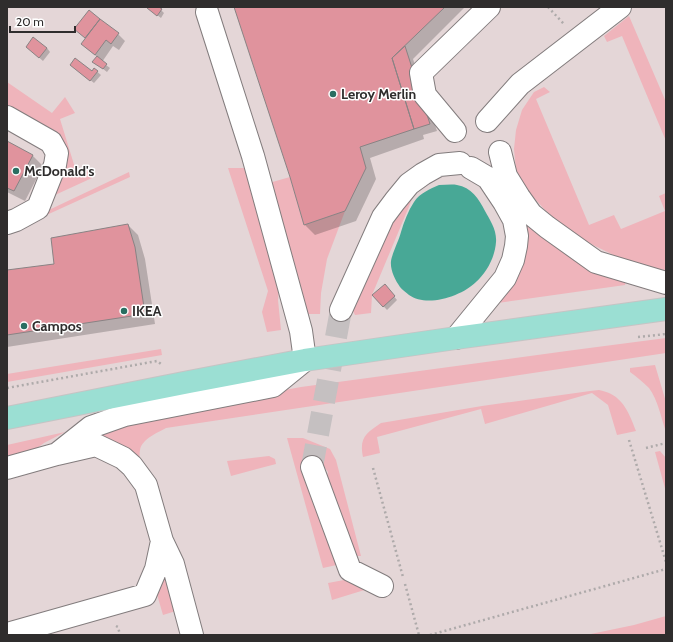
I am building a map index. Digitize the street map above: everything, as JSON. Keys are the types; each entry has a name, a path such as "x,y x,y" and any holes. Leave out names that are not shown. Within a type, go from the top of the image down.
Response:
{"main road":[{"path":"7,418 305,360 666,309"}],"lane":[{"path":"455,131 425,95 421,73 489,7"},
{"path":"487,121 520,84 620,7"},
{"path":"57,454 91,427 103,422 125,415 273,386 305,360 301,331 253,156 207,12"},
{"path":"7,117 51,142 57,153 55,165 38,208 16,220 7,222"},
{"path":"341,310 383,217 409,184 423,174 440,165 466,166 478,169 492,164 497,158 501,145 501,138 498,131 493,125 480,119 466,121 460,125 452,137 453,151 456,158 466,166 488,178 504,202 514,220 517,236 516,246 513,260 506,278 456,338"},
{"path":"500,152 506,176 519,197 531,214 547,227 596,262 666,283"},
{"path":"7,468 96,445 123,458 132,466 146,486 162,541 173,564 192,635"},
{"path":"312,467 350,570 382,586"},
{"path":"7,634 145,595 156,569 162,541"}],"path":[{"path":"7,388 157,362 189,382"},
{"path":"629,440 666,562"},
{"path":"646,448 666,443"},
{"path":"373,468 419,635"},
{"path":"430,635 666,569"}],"shaded area":[{"path":"7,7 666,7 666,635 7,635"},
{"path":"629,16 666,102 666,141 622,36 607,42 604,36"},
{"path":"7,82 52,113 65,97 75,113 60,119 76,171 89,169 92,178 55,195 62,147 55,131 7,105"},
{"path":"544,87 550,92 536,99 589,225 614,215 621,229 665,211 659,196 666,193 666,270 624,260 570,232 545,210 525,188 516,170 514,149 516,130 522,110 534,92"},
{"path":"228,168 247,168 280,279 278,300 281,330 267,332 262,312 268,291"},
{"path":"129,172 130,177 7,233 13,227"},
{"path":"290,177 304,225 345,211 327,259 321,293 320,314 305,314 269,183"},
{"path":"439,185 462,186 474,194 493,225 496,238 494,253 487,269 480,278 462,292 444,299 416,299 401,288 396,281 391,268 391,261 405,220 414,202 422,194"},
{"path":"421,186 413,197 372,295 371,313 355,315 353,311 360,291 398,208"},
{"path":"518,214 626,280 625,285 498,303"},
{"path":"666,338 666,353 166,428 150,437 141,446 140,466 95,435 138,417 301,387"},
{"path":"161,349 162,355 7,382 7,374"},
{"path":"655,365 666,402 666,432 657,404 649,388 630,372 630,368"},
{"path":"599,390 610,393 624,405 636,431 617,435 608,405 592,393 485,424 481,409 377,437 380,453 363,457 362,445 365,437 371,430 381,423 482,406"},
{"path":"65,432 44,443 26,456 7,461 7,445"},
{"path":"287,438 303,438 330,449 336,460 361,556 354,556 326,478 328,472 321,463 341,564 323,568"},
{"path":"660,451 666,458 666,492 655,452"},
{"path":"269,456 275,459 276,464 231,476 227,461"},
{"path":"167,566 179,610 163,615 156,591"},
{"path":"354,580 371,588 332,600 328,583"},
{"path":"666,616 666,635 586,635 634,625"}],"building":[{"path":"159,7 162,9 157,16 147,8"},
{"name":"Leroy Merlin","path":"234,7 445,7 392,58 414,129 360,147 366,168 345,211 304,225 290,177"},
{"path":"89,10 100,19 85,38 74,29"},
{"path":"100,19 119,33 111,44 106,40 95,55 81,44"},
{"path":"33,37 47,48 39,58 26,47"},
{"path":"405,46 430,124 414,129 392,58"},
{"path":"97,56 107,64 103,69 92,62"},
{"path":"75,58 92,71 94,68 98,71 90,81 70,65"},
{"name":"McDonald's","path":"7,141 33,155 14,191 7,188"},
{"path":"128,224 135,247 145,314 7,335 7,270 54,264 51,238"},
{"path":"385,284 395,296 383,307 372,295"}],"tunnel":[{"path":"312,467 341,310"}],"place":[{"name":"Leroy Merlin","path":"333,94"},
{"name":"McDonald's","path":"16,171"},
{"name":"IKEA","path":"124,311"},
{"name":"Campos","path":"24,326"}]}
